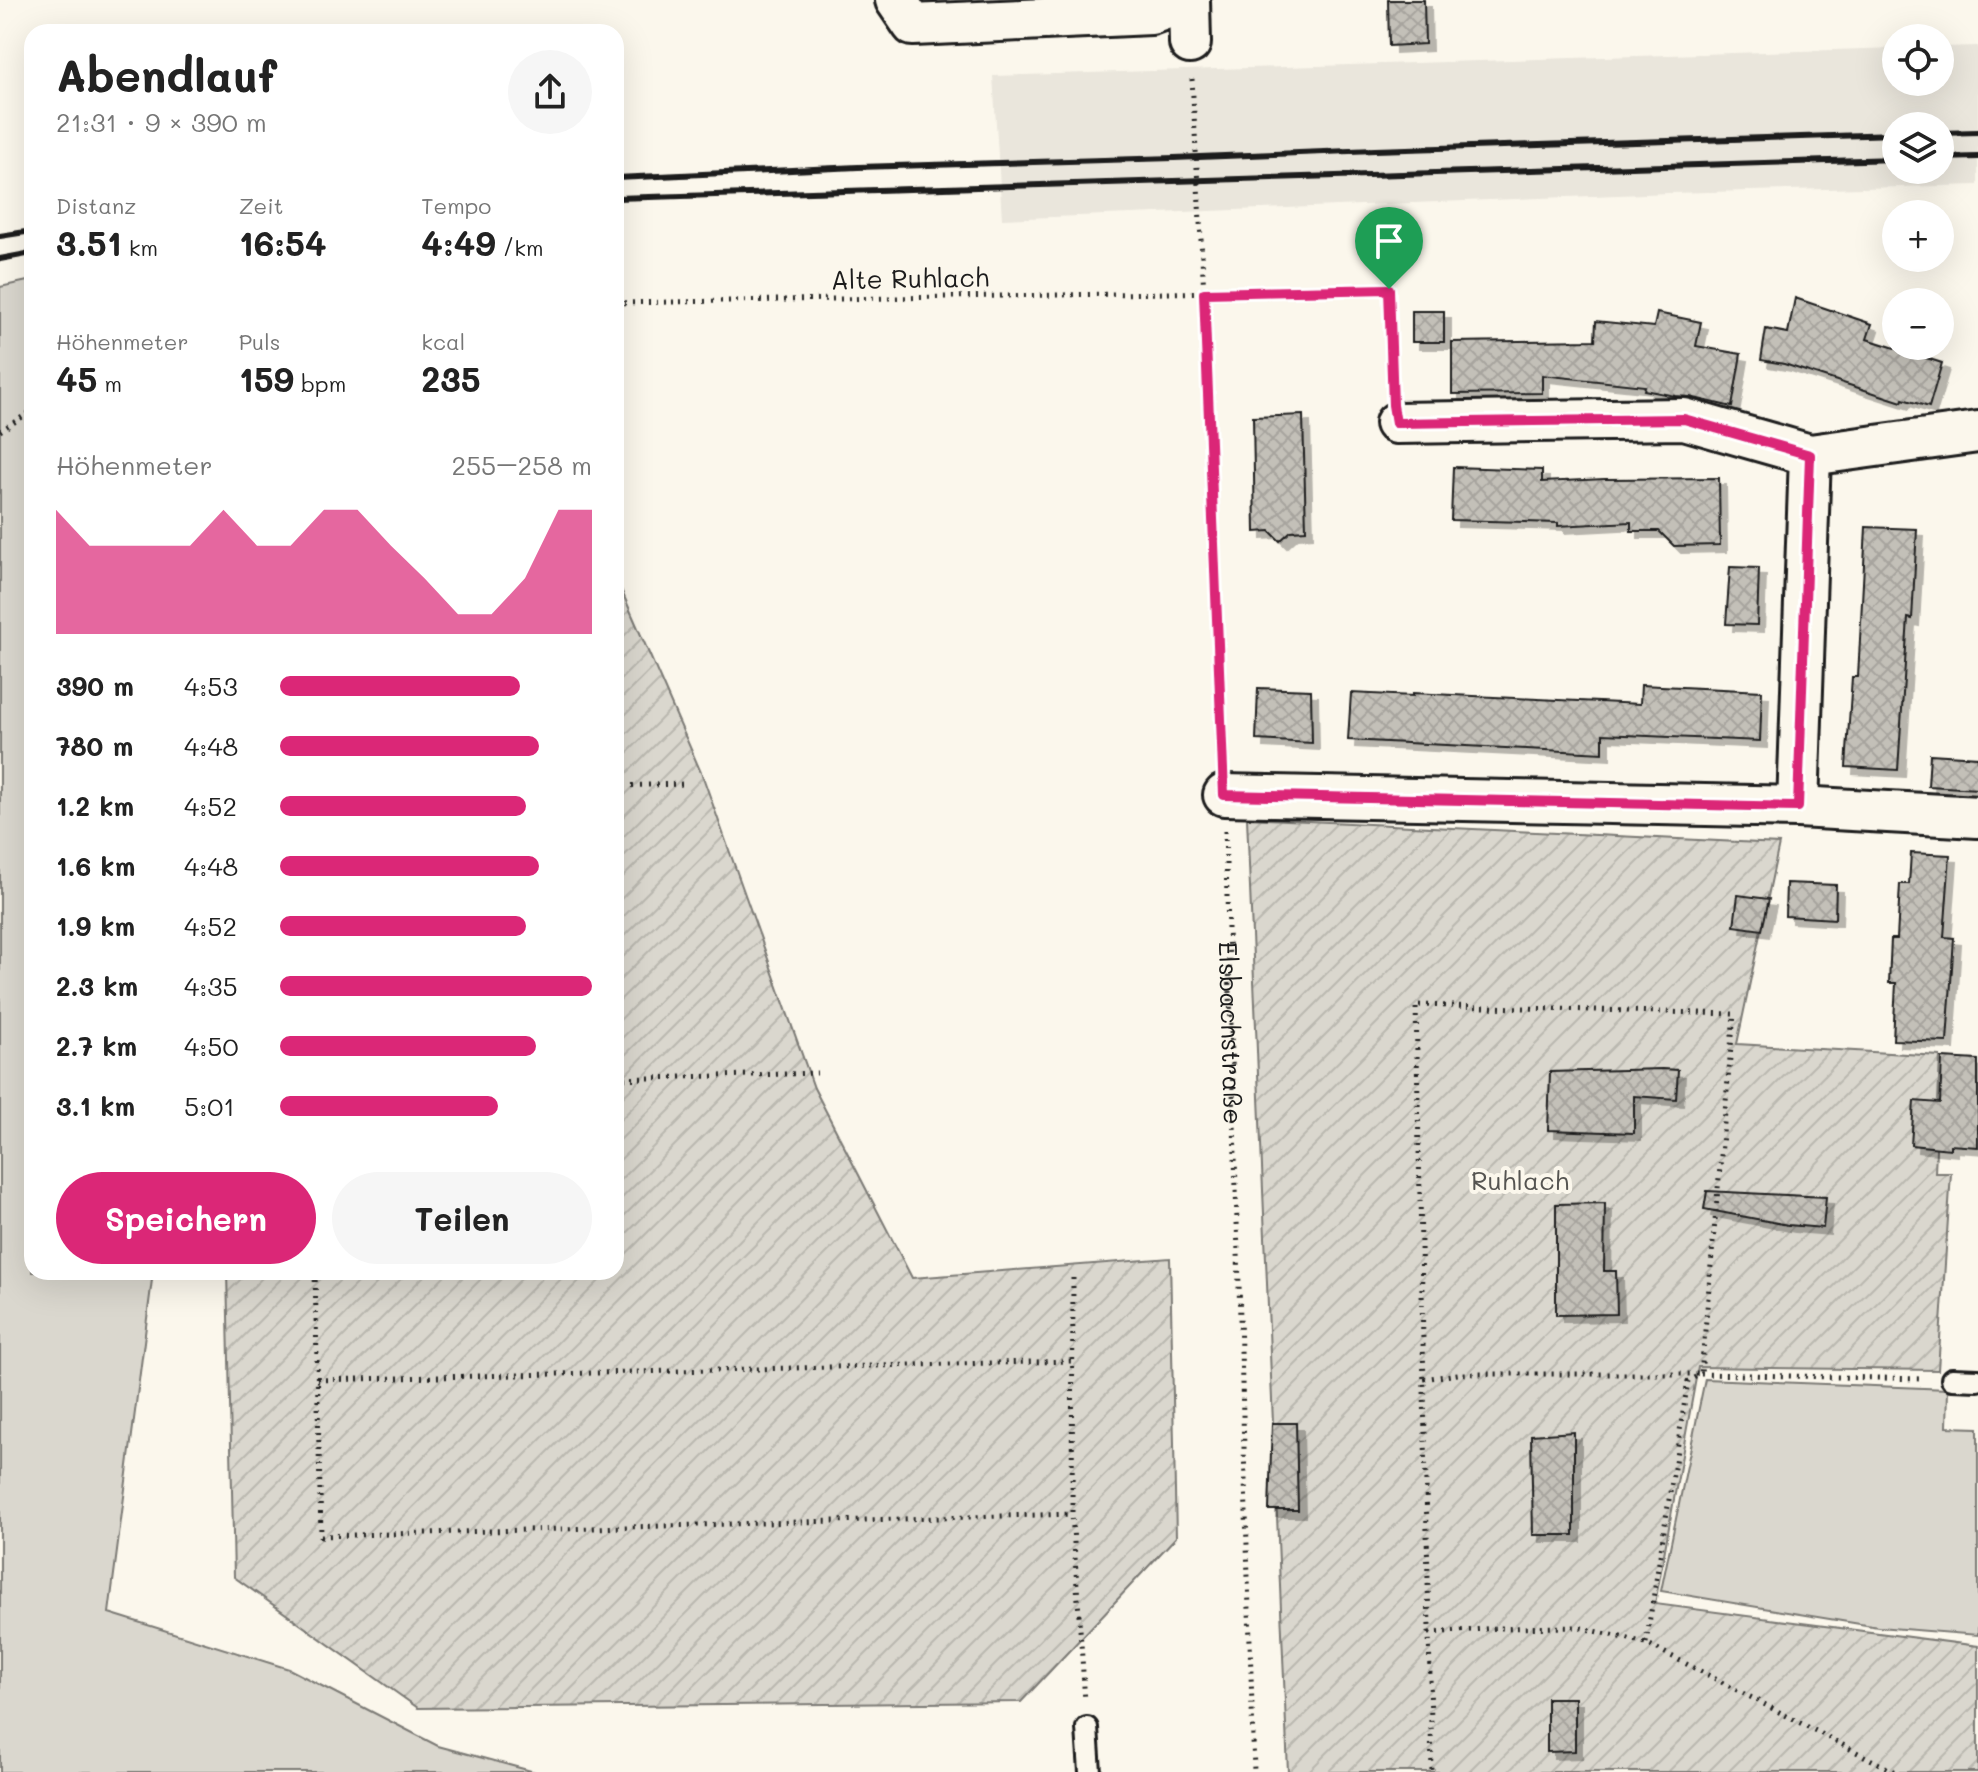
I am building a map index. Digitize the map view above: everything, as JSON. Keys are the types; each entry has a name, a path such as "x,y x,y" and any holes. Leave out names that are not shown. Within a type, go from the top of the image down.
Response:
{"street":[{"path":"896,0 913,25 940,12 1151,14 1189,0 1190,43"},
{"path":"1396,423 1684,419 1810,455 1978,432"},
{"path":"1798,807 1810,455"},
{"path":"1224,795 1798,807 1978,817"}],"lane":[{"path":"1952,1379 1978,1380"},
{"path":"1087,1728 1090,1772"}],"path":[{"name":"Elsbachstraße","path":"1190,43 1204,293 1224,795 1254,1772"},
{"name":"Alte Ruhlach","path":"624,303 1389,289 1396,423"},
{"path":"0,431 24,416"},
{"path":"624,786 685,784"},
{"path":"1432,1772 1416,1005 1734,1014 1701,1374"},
{"path":"624,1079 817,1073"},
{"path":"1073,1278 1072,1514 1087,1728"},
{"path":"315,1280 321,1536 1072,1514"},
{"path":"317,1380 1072,1361"},
{"path":"1424,1379 1458,1374 1701,1374 1952,1379"},
{"path":"1646,1643 1688,1381 1701,1374"},
{"path":"1429,1633 1578,1627 1646,1643 1895,1772"}],"shaded area":[{"path":"1978,46 1978,185 1670,193 1002,219 993,76 1882,48 1882,96 1954,96 1954,47"}],"green space":[{"path":"24,282 24,1280 152,1280 109,1613 289,1669 438,1746 535,1772 0,1772 0,287"},
{"path":"624,596 703,777 814,1088 912,1278 1170,1258 1176,1537 1021,1702 418,1708 234,1577 227,1280 624,1280"},
{"name":"Ruhlach","path":"1247,818 1779,844 1737,1044 1940,1056 1935,1173 1951,1173 1938,1370 1698,1367 1655,1604 1978,1646 1978,1772 1288,1772"},
{"path":"1705,1379 1948,1389 1947,1427 1978,1428 1978,1635 1878,1627 1661,1591"}],"building":[{"path":"1388,0 1424,0 1425,44 1389,46"},
{"path":"1795,298 1872,324 1867,339 1882,344 1882,360 1933,360 1942,363 1929,407 1903,399 1902,402 1784,364 1761,360 1766,329 1788,333"},
{"path":"1412,311 1444,311 1444,342 1412,342"},
{"path":"1657,313 1701,322 1696,346 1741,354 1732,407 1644,390 1645,386 1542,375 1542,393 1452,394 1452,342 1595,340 1596,321 1654,327"},
{"path":"1303,415 1306,530 1291,531 1280,541 1270,531 1255,532 1253,417"},
{"path":"1453,467 1542,470 1542,482 1719,478 1720,545 1674,546 1659,531 1631,531 1631,522 1558,526 1558,523 1451,520"},
{"path":"1866,527 1917,529 1898,770 1846,767 1852,677 1858,677"},
{"path":"1730,567 1759,568 1757,625 1726,624"},
{"path":"1641,685 1762,691 1760,741 1603,734 1603,753 1348,740 1351,693 1640,704"},
{"path":"1258,688 1311,690 1312,743 1256,740"},
{"path":"1930,754 1978,757 1978,789 1928,786"},
{"path":"1911,853 1950,855 1944,937 1954,938 1947,1042 1893,1040 1896,983 1889,983 1891,939 1897,939 1900,884 1909,884"},
{"path":"1786,883 1836,885 1835,919 1785,916"},
{"path":"1738,895 1769,899 1762,930 1734,926"},
{"path":"1942,1058 1978,1060 1978,1147 1950,1145 1950,1149 1911,1145 1914,1101 1940,1103"},
{"path":"1678,1070 1676,1099 1634,1096 1634,1133 1548,1130 1550,1072"},
{"path":"1707,1191 1826,1197 1823,1228 1788,1225 1704,1209"},
{"path":"1605,1203 1604,1271 1616,1271 1617,1314 1556,1315 1556,1204"},
{"path":"1272,1423 1296,1423 1298,1510 1269,1510"},
{"path":"1574,1432 1574,1535 1533,1535 1531,1435"},
{"path":"1547,1698 1575,1698 1575,1751 1547,1752"}],"railway":[{"path":"1954,133 1978,132"},
{"path":"624,178 858,167 1882,134"},
{"path":"1954,158 1978,157"},
{"path":"624,198 1882,159"},
{"path":"0,236 24,232"},
{"path":"0,259 24,254"}],"route":[{"path":"1389,289 1396,423 1684,419 1810,455 1798,807 1224,795 1204,293 1389,289"}]}
